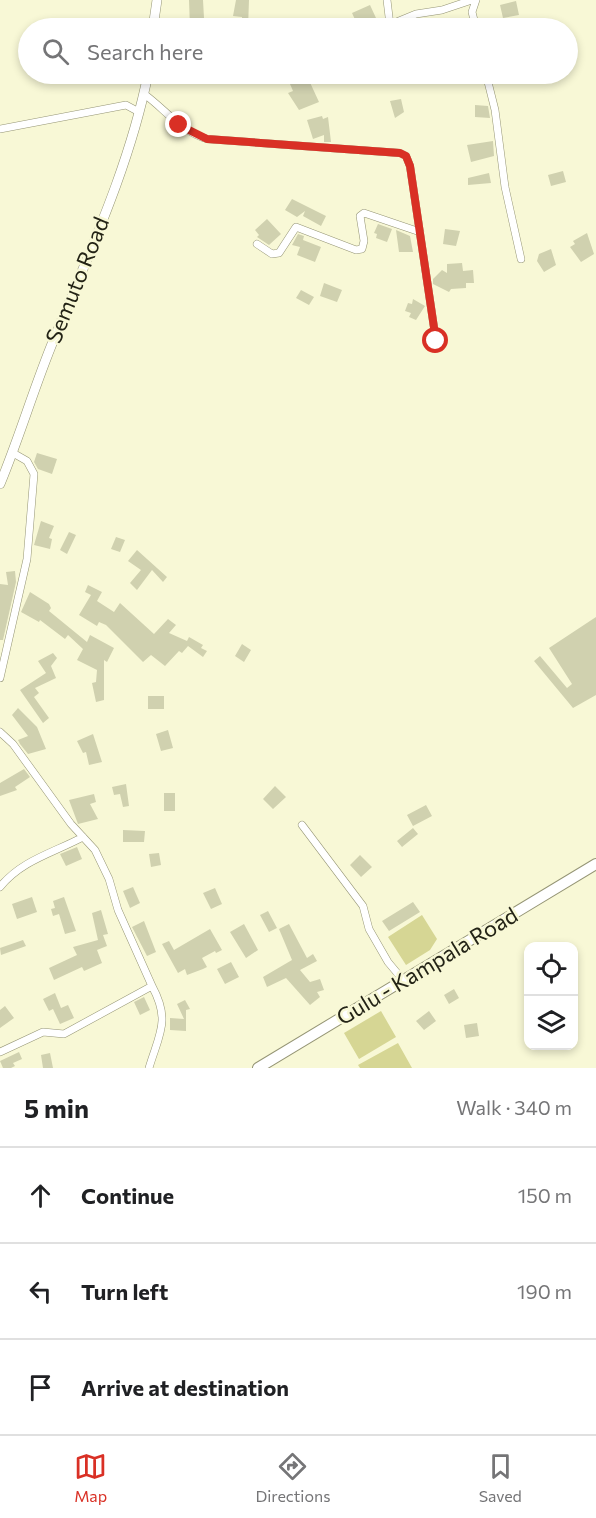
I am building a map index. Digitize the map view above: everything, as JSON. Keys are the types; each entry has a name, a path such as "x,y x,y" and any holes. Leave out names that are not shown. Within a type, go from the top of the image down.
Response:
{"main road":[{"path":"154,18 157,0"},
{"name":"Semuto Road","path":"0,484 42,369 107,207 146,84"},
{"name":"Gulu - Kampala Road","path":"258,1068 596,864"}],"street":[{"path":"387,0 389,18"},
{"path":"406,18 474,0 474,18"},
{"path":"488,84 495,110 505,187 521,259"},
{"path":"144,94 162,107 179,125 207,139 400,153 406,156 410,166 436,341"},
{"path":"0,129 126,105 139,112"},
{"path":"257,244 272,254 279,253 296,227 356,250 362,249 364,241 360,216 364,213 420,232"},
{"path":"0,678 27,559 34,474 27,461 13,453"},
{"path":"0,732 13,744 63,815 95,850 110,879 118,910 163,1016 163,1029 149,1068"},
{"path":"302,825 363,906 369,929 388,962 403,980"},
{"path":"0,887 30,860 57,851 83,837"},
{"path":"0,1052 43,1032 64,1034 152,986"}],"green space":[{"path":"422,915 437,939 430,950 406,965 388,937"},
{"path":"381,1011 396,1037 359,1059 344,1033"},
{"path":"398,1043 412,1068 360,1068 358,1065"}],"building":[{"path":"189,0 203,0 204,18 190,18"},
{"path":"236,0 249,0 248,18 233,16"},
{"path":"516,1 519,15 503,18 500,5"},
{"path":"370,5 376,18 354,18 352,13"},
{"path":"290,84 311,84 319,102 299,110 288,93 293,91"},
{"path":"401,99 404,112 395,118 390,101"},
{"path":"475,105 488,106 490,118 475,117"},
{"path":"322,116 323,119 328,117 331,142 324,142 324,135 313,139 307,120"},
{"path":"493,141 494,156 471,162 467,145"},
{"path":"563,171 566,182 551,186 548,175"},
{"path":"489,173 491,183 468,185 468,178"},
{"path":"292,199 326,216 321,226 303,216 305,211 297,217 285,210"},
{"path":"267,219 281,234 269,245 257,237 259,235 255,230"},
{"path":"378,224 392,229 387,242 376,238 377,234 374,233"},
{"path":"445,229 460,231 456,246 443,244"},
{"path":"396,230 410,236 413,252 399,252"},
{"path":"587,233 594,254 581,262 570,247 575,244 573,241"},
{"path":"298,234 304,236 303,240 321,247 315,262 297,255 300,247 292,245"},
{"path":"551,249 556,265 544,272 537,261 539,254"},
{"path":"462,263 463,271 473,270 474,283 466,283 466,288 451,289 449,292 433,284 433,279 442,270 447,273 447,264"},
{"path":"324,283 342,290 337,302 320,296"},
{"path":"301,290 314,297 309,305 296,298"},
{"path":"413,299 425,306 416,320 409,317 411,313 405,311 408,303 412,304"},
{"path":"37,453 57,459 52,474 38,469 34,462"},
{"path":"41,521 54,526 49,538 52,539 50,549 34,545"},
{"path":"69,532 76,535 67,554 60,550"},
{"path":"116,537 125,540 120,552 111,549"},
{"path":"137,550 167,577 163,582 152,570 137,590 130,583 141,570 128,561"},
{"path":"15,571 16,582 3,640 0,640 0,584 8,585 6,572"},
{"path":"88,585 102,592 97,601 114,612 120,603 154,634 168,619 176,625 169,633 187,641 189,637 203,645 201,648 207,651 203,657 188,646 182,653 179,651 165,666 151,655 143,662 106,625 99,622 97,626 79,615 91,595 85,592"},
{"path":"30,592 49,604 51,608 49,611 87,642 90,635 114,648 107,662 104,660 104,700 96,702 92,683 96,682 97,670 77,660 83,649 68,635 65,639 40,620 39,622 21,612"},
{"path":"596,617 596,695 573,708 534,661 540,656 567,688 572,684 549,648"},
{"path":"242,644 251,650 244,662 235,656"},
{"path":"53,653 57,658 51,666 56,678 35,688 39,693 34,697 49,718 43,723 20,690 46,673 38,661"},
{"path":"148,696 164,696 164,709 148,709"},
{"path":"18,708 37,727 46,749 28,754 20,744 18,740 28,736 12,715"},
{"path":"168,730 173,748 161,751 156,734"},
{"path":"93,734 102,762 89,765 86,752 83,753 77,741"},
{"path":"24,769 30,777 15,787 17,790 0,796 0,783"},
{"path":"126,784 129,806 123,807 120,794 114,795 112,787"},
{"path":"275,786 286,797 273,809 263,799"},
{"path":"164,793 175,793 175,811 164,811"},
{"path":"94,794 96,802 90,804 98,819 78,824 69,800"},
{"path":"426,805 432,816 413,826 407,815"},
{"path":"413,828 418,834 402,847 397,841"},
{"path":"123,830 145,831 144,842 123,842"},
{"path":"77,847 82,859 66,866 60,854"},
{"path":"159,853 161,865 151,867 149,854"},
{"path":"360,855 372,867 361,877 350,865"},
{"path":"133,887 140,903 130,908 123,891"},
{"path":"215,888 222,904 211,909 203,893"},
{"path":"32,897 37,912 17,919 12,904"},
{"path":"64,897 76,931 65,934 59,914 53,916 51,909 55,908 53,901"},
{"path":"413,902 420,912 389,931 382,921"},
{"path":"101,910 108,934 103,935 107,946 97,950 102,963 84,971 82,967 54,980 49,968 77,955 73,947 98,940 92,913"},
{"path":"268,911 277,928 269,932 260,915"},
{"path":"144,921 156,952 147,956 132,927"},
{"path":"244,924 258,950 246,958 230,932"},
{"path":"289,924 307,958 313,954 317,961 300,970 310,982 320,979 324,990 317,992 320,997 310,1005 286,978 267,987 263,977 292,960 279,929"},
{"path":"210,929 222,950 202,958 207,967 187,975 185,969 178,973 162,944 169,941 174,950"},
{"path":"23,940 26,946 1,955 0,948"},
{"path":"231,962 239,977 225,984 217,969"},
{"path":"454,989 459,998 449,1004 444,995"},
{"path":"55,993 61,1008 68,1005 74,1018 60,1024 53,1009 49,1011 43,999"},
{"path":"144,997 150,1010 140,1015 134,1002"},
{"path":"185,1000 190,1009 186,1010 186,1031 170,1030 170,1018 184,1019 177,1004"},
{"path":"5,1006 14,1018 0,1028 0,1010"},
{"path":"429,1011 436,1021 424,1030 416,1021"},
{"path":"477,1023 479,1036 466,1038 464,1025"},
{"path":"19,1052 22,1059 13,1063 15,1066 3,1068 0,1061"},
{"path":"50,1053 53,1068 43,1068 41,1055"}],"route":[{"path":"179,125 196,136 207,139 400,153 406,156 410,166 436,341"}]}
